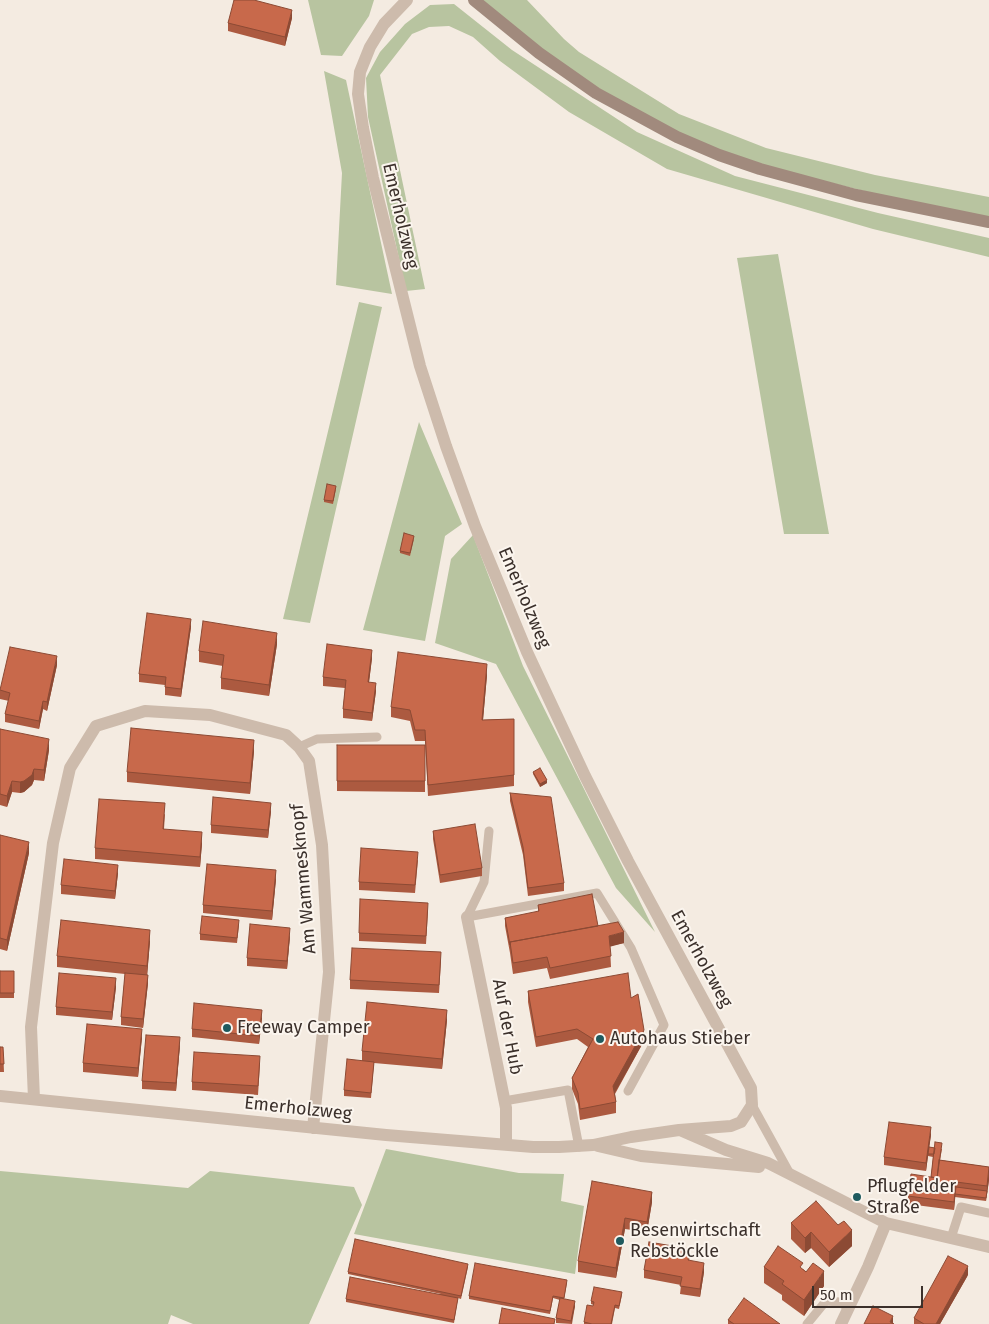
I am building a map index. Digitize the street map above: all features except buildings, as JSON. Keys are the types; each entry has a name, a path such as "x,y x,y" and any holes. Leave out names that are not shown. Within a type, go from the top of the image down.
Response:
{"main road":[{"path":"474,0 539,52 596,93 677,137 719,155 760,169 856,195 989,222"}],"street":[{"name":"Emerholzweg","path":"0,1096 313,1128 533,1147 579,1147 679,1130 731,1126 741,1122 752,1104 751,1088 628,861 585,776 527,652 475,526 422,375 373,178 358,94 360,72 370,47 384,24 403,2"},
{"name":"Am Wammesknopf","path":"34,1099 31,1027 53,843 70,768 96,726 145,711 210,715 286,735 299,747 309,761 322,844 329,972 313,1128"},
{"name":"Auf der Hub","path":"467,917 506,1108 506,1144"},
{"name":"Emerholzweg","path":"679,1130 718,1147 791,1174 886,1223"},
{"name":"Emerholzweg","path":"593,1145 641,1156 760,1167 791,1174"},
{"path":"841,1324 886,1223 989,1248"}],"lane":[{"path":"299,747 317,739 377,737"},
{"path":"467,917 484,882 489,831"},
{"path":"467,917 596,893 631,948 664,1025 628,1091"},
{"path":"504,1101 568,1090 579,1147"},
{"path":"752,1104 791,1174"},
{"path":"951,1238 961,1207 989,1214"},
{"path":"807,1324 826,1301 839,1302 849,1308"}],"green space":[{"path":"308,0 374,0 369,16 342,56 321,55"},
{"path":"474,0 527,0 579,52 679,114 766,148 875,175 989,197 989,222 719,155 596,93"},
{"path":"454,4 512,50 637,132 735,176 878,213 989,238 989,257 873,229 667,169 569,112 500,61 473,37 449,26 429,27 412,34 380,75 425,289 406,291 368,117 366,78 380,52 405,24 430,5"},
{"path":"324,71 346,80 392,294 336,285 342,173"},
{"path":"778,254 829,534 784,534 737,258"},
{"path":"359,302 382,307 310,623 283,619"},
{"path":"419,422 462,524 445,536 425,641 363,630"},
{"path":"473,535 523,666 655,932 616,888 496,664 435,643 451,559"},
{"path":"386,1149 519,1173 564,1174 561,1201 584,1206 575,1274 354,1234"},
{"path":"0,1171 188,1188 210,1171 354,1187 362,1205 309,1324 193,1324 171,1315 168,1324 0,1324"}],"place":[{"name":"Freeway Camper","path":"227,1028"},
{"name":"Autohaus Stieber","path":"600,1039"},
{"name":"Pflugfelder Straße","path":"857,1197"},
{"name":"Besenwirtschaft Rebstöckle","path":"620,1241"}]}
